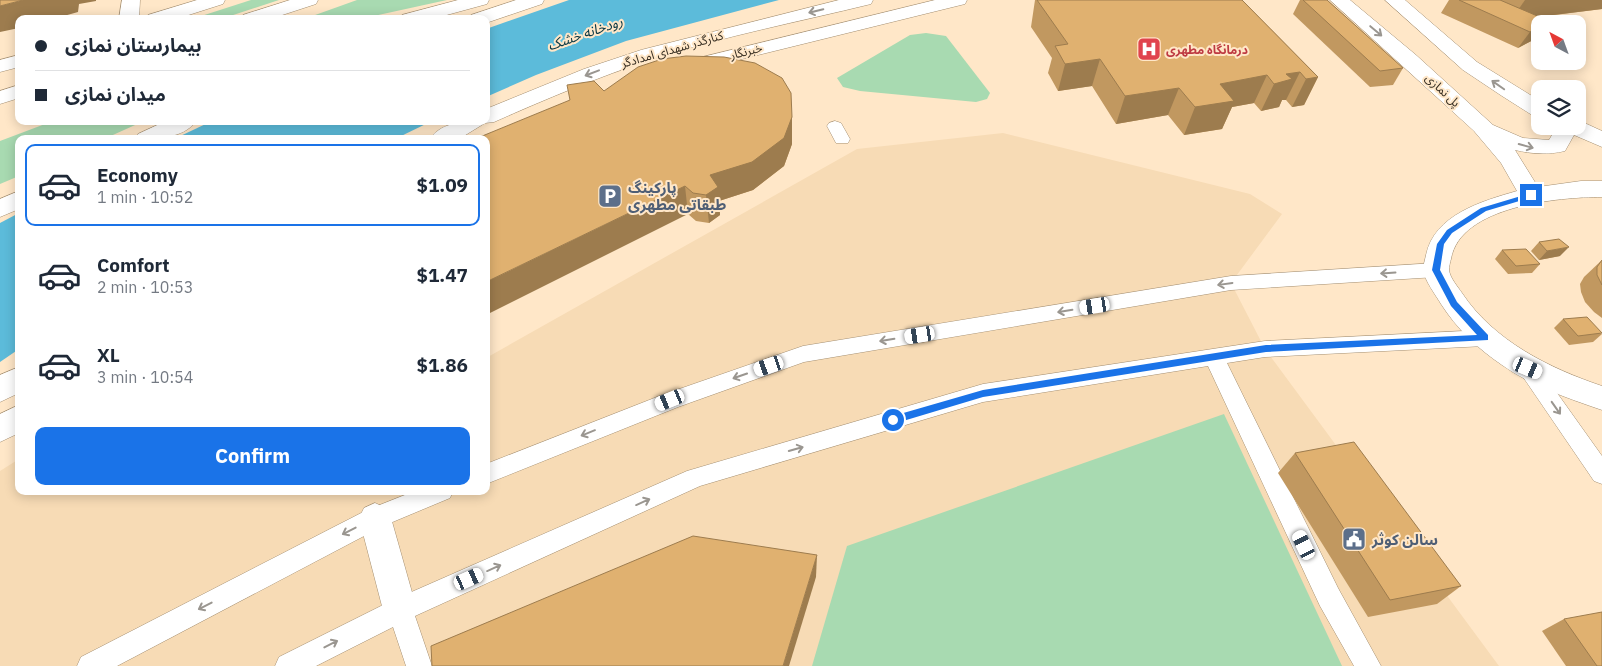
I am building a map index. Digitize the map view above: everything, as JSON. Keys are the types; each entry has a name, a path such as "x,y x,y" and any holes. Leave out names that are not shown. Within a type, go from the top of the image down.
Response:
{"main road":[{"path":"130,15 132,0"},
{"path":"168,15 216,0"},
{"path":"263,15 310,0"},
{"path":"424,15 480,0"},
{"path":"490,15 535,0"},
{"name":"کنارگذر شهدای امدادگر","path":"490,115 591,73 648,54 781,19 864,0"},
{"name":"خبرنگار","path":"667,73 732,54 958,0"},
{"name":"پل نمازی","path":"1339,0 1409,59 1482,126 1512,160 1531,195"},
{"path":"1394,0 1408,7 1470,66 1531,105"},
{"path":"0,66 15,62"},
{"path":"0,98 15,92"},
{"path":"155,135 176,125"},
{"path":"449,135 468,125"},
{"path":"1482,126 1505,140 1535,148 1557,146 1563,135"},
{"path":"1586,132 1602,140"},
{"path":"1602,189 1531,195 1483,210 1450,232 1441,244 1436,270 1454,304 1485,338 1528,368 1602,398"},
{"path":"0,209 15,201"},
{"path":"0,390 15,381"},
{"path":"0,429 15,420"},
{"path":"375,518 400,610"}],"lane":[{"path":"490,472 670,400 803,354 1231,283 1436,270"},
{"path":"288,666 400,610 695,478 983,393 1266,348 1485,338"},
{"path":"1214,357 1329,597 1368,666"},
{"path":"1528,368 1602,474"},
{"path":"90,666 375,518 432,495"},
{"path":"400,610 419,666"}],"shaded area":[{"path":"1003,133 1250,194 1282,214 1231,283 1265,349 1499,666 0,666 0,471 15,462 15,495 490,495 490,356 857,149"}],"green space":[{"path":"251,0 279,0 233,15 204,15"},
{"path":"357,0 447,0 378,15 315,15"},
{"path":"926,33 946,36 990,93 987,99 976,102 860,91 843,87 837,78 910,35"},
{"path":"42,125 135,125 113,135 16,135"},
{"path":"15,135 15,178 0,184 0,141"},
{"path":"1224,414 1342,666 812,666 847,546"}],"water":[{"name":"رودخانه خشک","path":"569,0 779,0 626,41 536,75 490,95 490,28"},
{"path":"204,125 424,125 403,135 182,135"},
{"path":"15,215 15,352 0,362 0,223"}],"building":[{"path":"0,0 23,0 0,6"},
{"name":"درمانگاه مطهری","path":"1037,0 1242,0 1318,77 1306,79 1300,72 1286,74 1292,79 1274,84 1267,75 1220,84 1234,101 1195,107 1179,88 1125,96 1100,59 1065,64 1055,46 1068,44"},
{"path":"1303,0 1327,0 1403,68 1380,71"},
{"path":"1459,0 1500,0 1535,15 1531,15 1530,32"},
{"name":"پارکینگ طبقاتی مطهری","path":"686,56 724,57 755,63 782,78 791,93 792,117 784,138 752,162 710,175 718,187 706,195 693,193 685,186 490,280 490,135 485,135 570,100 567,85 594,81 604,91 638,67 662,59"},
{"path":"1559,239 1569,247 1547,251 1539,242"},
{"path":"1526,249 1540,264 1516,266 1502,250"},
{"path":"1602,260 1602,285 1597,275 1597,267"},
{"path":"1587,317 1602,333 1578,336 1563,319"},
{"path":"1354,442 1461,586 1390,600 1295,453"},
{"path":"693,536 817,555 783,666 432,666 431,646"},
{"path":"1602,612 1602,666 1597,666 1564,619"}],"place":[{"name":"درمانگاه مطهری","path":"1149,49"},
{"name":"پارکینگ طبقاتی مطهری","path":"610,196"},
{"name":"سالن کوثر","path":"1354,539"}],"route":[{"path":"893,420 983,393 1266,348 1485,338 1454,304 1436,270 1441,244 1450,232 1483,210 1531,195"}]}
